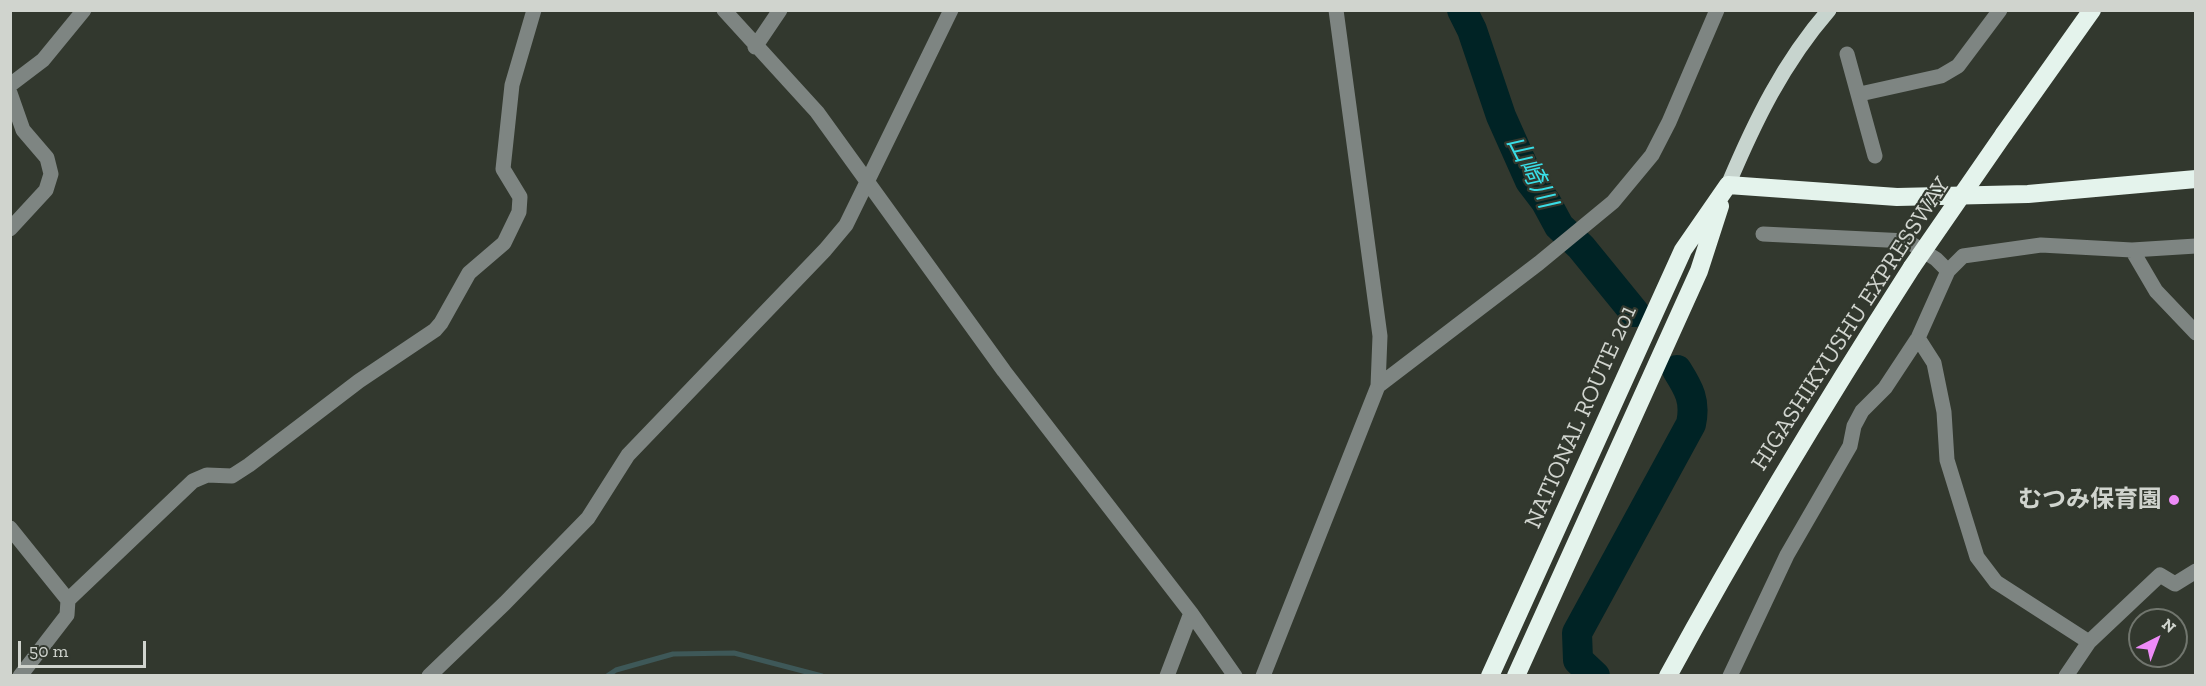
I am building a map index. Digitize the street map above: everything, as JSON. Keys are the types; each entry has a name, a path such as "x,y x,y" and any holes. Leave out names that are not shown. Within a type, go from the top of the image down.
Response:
{"highway":[{"name":"HIGASHIKYUSHU EXPRESSWAY","path":"1668,675 1728,565 1808,430 1912,267 2092,10"},
{"path":"1728,185 1897,197 2028,194 2196,179"},
{"name":"NATIONAL ROUTE 201","path":"1490,675 1683,250 1728,185"},
{"name":"NATIONAL ROUTE 201","path":"1516,675 1699,271 1728,185"}],"main road":[{"path":"1728,185 1756,116 1809,34 1829,10"}],"street":[{"path":"10,85 43,60 84,10"},
{"path":"68,600 194,481 207,475 232,476 359,381 435,330 441,323 469,273 504,243 519,212 520,197 504,170 512,85 534,10"},
{"path":"724,10 755,47 817,112 1004,371 1191,613 1235,675"},
{"path":"755,47 780,10"},
{"path":"429,675 505,603 588,518 628,455 825,250 846,225 860,192 869,181 951,10"},
{"path":"1263,675 1378,386 1380,336 1336,10"},
{"path":"1378,386 1539,263 1613,202 1652,155 1669,122 1717,10"},
{"path":"1860,94 1941,76 1958,66 2000,10"},
{"path":"1847,54 1860,94 1875,156"},
{"path":"10,93 23,130 47,158 51,174 46,190 10,229"},
{"path":"1763,234 1907,241 1936,259 1948,271"},
{"path":"1730,675 1787,555 1851,446 1854,426 1862,411 1885,388 1917,338 1948,271 1963,256 2041,245 2132,250 2196,246"},
{"path":"2132,250 2156,291 2196,333"},
{"path":"1917,338 1934,363 1944,412 1947,460 1977,556 1996,582 2089,642"},
{"path":"10,528 68,600 67,615 20,675"},
{"path":"2066,675 2089,642 2160,574 2175,584 2196,571"},
{"path":"1167,675 1191,613"}],"waterway":[{"name":"山崎川","path":"1462,10 1472,30 1501,116 1530,181 1546,202 1559,226 1581,247 1634,312"},
{"name":"山崎川","path":"1595,676 1578,660 1577,633 1691,424 1692,402 1677,370"},
{"path":"607,676 616,670 673,654 734,653 822,676"}],"place":[{"name":"むつみ保育園","path":"2174,500"}]}
